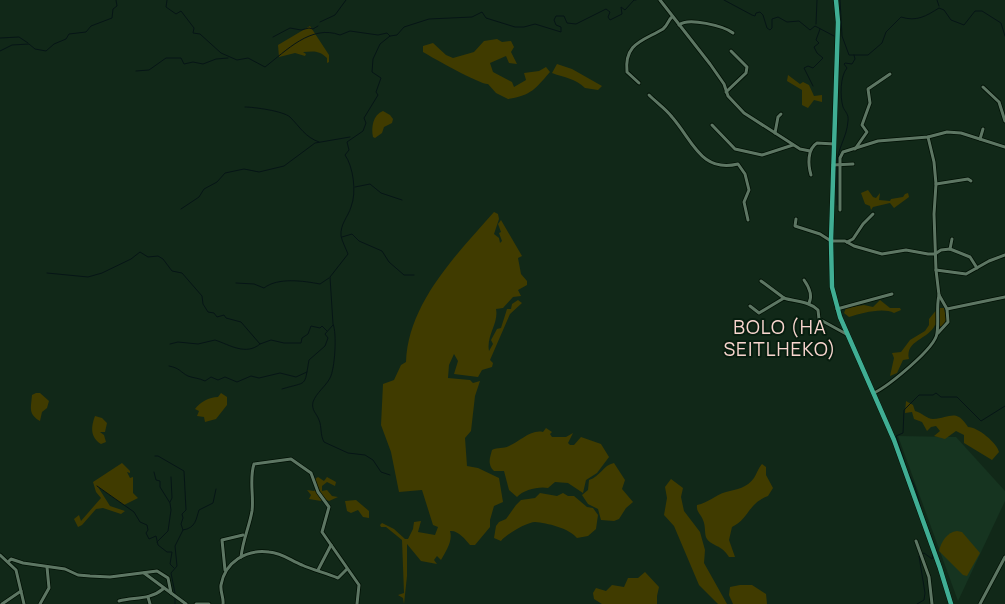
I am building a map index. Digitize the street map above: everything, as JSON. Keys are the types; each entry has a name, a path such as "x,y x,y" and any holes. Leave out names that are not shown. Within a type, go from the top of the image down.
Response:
{"main road":[{"path":"836,0 838,22 831,278 837,309 874,393 940,568 951,604"}],"street":[{"path":"660,0 710,64 726,92 744,113 793,145 810,151"},
{"path":"639,83 627,72 629,55 639,40 664,28 672,17"},
{"path":"679,25 682,23 698,22 720,26 733,33"},
{"path":"726,92 742,78 748,67 731,51"},
{"path":"854,150 867,132 862,125 870,104 868,89 890,74"},
{"path":"983,87 999,102 1005,121"},
{"path":"650,95 673,117 705,158 716,165 725,167 738,164 745,174 749,190 744,202 748,220"},
{"path":"775,133 778,117 781,114"},
{"path":"712,125 735,149 762,155 793,145"},
{"path":"980,139 984,129"},
{"path":"840,210 840,165 843,152 878,141 928,136 947,132 1005,147"},
{"path":"928,136 934,162 936,184 935,254 939,294 936,307 938,333"},
{"path":"811,175 808,160 810,151 817,143 834,144"},
{"path":"833,165 853,164"},
{"path":"936,184 968,179 971,181"},
{"path":"847,242 853,238 873,214"},
{"path":"796,219 795,226 820,234 831,241 847,242 882,254 906,250 935,254 941,250 950,249 970,257 977,268"},
{"path":"950,249 952,240"},
{"path":"936,270 966,274 1005,255"},
{"path":"804,280 810,289 812,299 810,304"},
{"path":"761,281 774,293 784,298 810,304 818,310 819,319 848,335"},
{"path":"837,309 892,294"},
{"path":"874,393 888,386 901,372 923,356 931,347 938,333 948,322 947,309 939,294"},
{"path":"947,309 1005,297"},
{"path":"750,306 759,313 784,298"},
{"path":"225,571 222,540 243,535 248,530 252,512 254,464 291,459 312,473 318,492 329,507 322,532 359,585 357,604"},
{"path":"241,557 243,535"},
{"path":"916,541 929,577 932,604"},
{"path":"318,570 330,545"},
{"path":"224,560 270,552 338,578 347,569"},
{"path":"0,555 16,570 24,604"},
{"path":"980,604 1005,557"},
{"path":"8,561 11,559 98,577 157,571 168,578 171,593"},
{"path":"223,604 220,587 225,571 234,559"},
{"path":"40,604 49,588 47,566"},
{"path":"144,573 162,589 186,604"},
{"path":"119,601 132,597 148,597 162,589"},
{"path":"2,604 21,591"},
{"path":"148,597 150,604"},
{"path":"196,604 209,604"}],"shaded area":[{"path":"310,26 329,55 329,62 327,63 327,58 324,55 315,52 303,52 306,54 305,56 295,53 279,57 278,45"},
{"path":"497,39 502,42 511,41 514,47 511,52 517,64 509,63 506,56 490,63 493,72 512,82 514,87 526,80 524,73 539,71 546,67 550,72 528,93 508,99 496,93 488,84 467,76 423,52 423,46 433,43 446,55 453,58 474,52 484,41"},
{"path":"557,64 572,69 602,86 598,90 585,88 574,80 552,73"},
{"path":"788,75 800,84 803,82 809,85 814,96 822,95 822,102 814,100 808,108 802,105 802,90 787,81"},
{"path":"383,111 393,119 392,123 384,127 382,133 375,138 372,133 373,125 377,115"},
{"path":"868,190 876,198 880,193 879,200 890,201 891,199 903,197 908,193 909,197 894,208 890,203 873,207 871,210 870,206 865,204 861,193"},
{"path":"494,212 498,214 499,219 494,234 499,238 500,243 502,241 498,224 501,220 522,256 518,258 521,274 527,281 527,285 518,290 521,296 513,297 503,308 496,309 496,319 489,340 489,351 493,344 491,340 497,329 501,328 507,309 511,309 512,304 518,300 522,303 510,314 490,360 493,363 492,367 482,370 478,377 454,374 458,361 454,354 449,365 448,378 470,380 473,383 480,381 475,396 471,431 465,438 467,466 478,468 499,478 503,502 494,506 490,527 475,545 470,545 459,533 450,531 450,542 445,553 441,560 437,556 434,560 437,564 421,561 407,544 407,576 404,604 403,598 398,595 404,593 402,540 386,527 381,527 380,525 382,523 394,529 405,539 408,539 414,522 421,521 418,532 435,535 438,527 433,525 422,490 399,492 391,452 381,425 383,384 394,380 401,365 406,362 409,340 415,320 437,281 450,262"},
{"path":"880,300 890,308 900,308 901,310 894,313 889,311 872,311 849,317 844,313 846,308 864,305 873,307"},
{"path":"938,308 944,308 946,319 943,327 935,325 932,330 914,344 910,348 909,359 903,360 897,373 890,376 894,358 892,353 901,352 910,340 925,331 929,325 929,319"},
{"path":"40,393 49,401 47,408 42,412 40,421 31,410 32,395"},
{"path":"221,393 227,397 227,405 216,419 205,422 204,417 197,416 199,411 195,409 199,404 205,400 218,397"},
{"path":"906,401 913,405 915,411 931,419 952,416 960,418 968,427 986,436 995,444 999,452 992,460 964,443 964,435 956,431 945,439 934,436 940,431 936,426 931,427 927,431 922,422 914,419 912,412 905,413"},
{"path":"95,416 102,418 107,423 105,432 100,432 104,435 106,442 101,444 92,432"},
{"path":"546,428 552,432 550,434 552,437 566,437 573,433 568,443 570,445 574,445 581,437 601,444 609,457 597,473 586,480 583,493 568,483 555,482 548,488 531,489 517,497 509,490 504,471 494,471 490,466 492,450 507,447 534,432 543,432"},
{"path":"898,436 956,437 1005,491 1005,501 958,601"},
{"path":"122,463 130,471 130,473 127,472 130,478 133,477 133,493 138,498 124,505 98,487 110,506 125,511 121,514 103,508 96,509 78,527 74,519 79,515 81,521 101,498 96,492 93,482"},
{"path":"614,463 625,480 622,489 633,502 626,508 619,519 614,521 601,520 598,509 588,504 582,495 588,490 589,480"},
{"path":"762,464 766,467 766,475 773,488 768,496 756,503 738,524 732,527 729,540 735,557 729,557 723,550 707,539 704,522 697,505 705,503 722,493 742,488 754,478"},
{"path":"318,477 324,481 327,477 336,482 335,486 327,482 322,486 322,491 327,490 332,496 338,497 329,501 323,498 321,501 309,499 311,495 307,490 314,491 318,488 315,479"},
{"path":"671,479 683,488 681,497 684,511 700,532 705,550 704,563 727,604 718,604 699,585 674,526 664,515 667,498 665,487"},
{"path":"540,493 557,496 563,493 568,496 574,496 587,507 593,508 598,515 596,529 588,536 577,538 569,531 535,522 516,529 501,541 494,538 496,526 499,522 506,519 521,500 535,498"},
{"path":"356,500 369,511 369,518 363,517 358,510 351,513 347,511 345,501"},
{"path":"962,532 980,553 967,576 963,575 939,551 945,538 950,533"},
{"path":"645,572 659,587 657,604 602,604 594,599 593,593 596,588 606,591 612,585 624,587 628,578 638,578"},
{"path":"752,585 766,594 767,604 733,604 729,595 730,587"}],"waterway":[{"path":"0,51 12,45 29,44 35,49 46,51 54,44 66,39 69,34 86,32 91,26 112,18 113,9 117,6 116,0"},
{"path":"167,0 166,7 176,14 181,11 194,28 193,33 200,34 221,53 237,60 248,58 265,67 290,47 309,36 319,33 340,35 350,31 378,35 387,33 390,36"},
{"path":"320,22 335,15 346,0"},
{"path":"390,475 381,472 373,460 365,455 348,453 324,442 320,423 313,410 313,402 316,396 330,378 334,359 335,335 330,277 348,254 341,236 354,194 352,172 345,155 349,150 347,142 363,131 366,123 364,118 378,95 376,92 381,78 372,72 373,59 380,44 390,36 397,35 404,27 429,19 472,17 482,12 486,18 515,27 535,24 561,32 561,27 556,25 554,20 556,16 564,16 567,23 576,24 606,9 610,12 608,17 610,20 622,14 621,7 625,10 636,0"},
{"path":"724,0 752,15 755,16 756,13 760,12 763,15 767,28 770,30 772,28 772,19 778,17 787,22 799,21 810,30 815,26 834,36"},
{"path":"816,24 817,0"},
{"path":"840,0 842,36 849,55 868,55 882,43 886,32 901,17 917,18 939,8 944,10 951,20 964,25 975,11 982,11 1001,23 1005,36"},
{"path":"937,0 939,6"},
{"path":"273,37 290,28 301,30 313,29 318,26"},
{"path":"813,86 804,68 808,66 813,68 823,58 814,47 819,43 816,40 820,29"},
{"path":"0,38 19,37 28,43"},
{"path":"837,163 848,121 841,98 842,81 847,68 844,64 852,64 855,59 854,55"},
{"path":"136,71 149,70 166,58 181,58 184,64 193,62 203,64 216,59 228,58"},
{"path":"245,107 286,115 306,135 319,142"},
{"path":"181,209 199,197 204,189 217,182 225,173 244,169 259,172 284,166 315,143 350,137"},
{"path":"837,166 837,205"},
{"path":"355,187 370,184 381,193 402,200"},
{"path":"342,237 352,234 359,241 382,251 389,262 404,275 414,275"},
{"path":"47,273 88,277 102,273 131,259 140,252 148,257 158,256 163,259 172,271 182,273 202,296 203,304 208,312 214,313 217,317 224,315 226,318 241,322 260,344 271,340 284,343 301,343 302,338 308,334 311,326 320,328 322,326 327,331"},
{"path":"236,283 254,284 264,288 276,282 284,281 320,284 329,278"},
{"path":"282,389 303,382 309,360 325,346 328,338 325,334 333,325"},
{"path":"170,344 178,342 198,344 215,340 232,347 244,349 260,344"},
{"path":"169,366 178,369 188,376 205,381 211,377 218,380 225,377 237,382 251,376 259,378 280,373 296,377 307,372"},
{"path":"906,466 896,436 903,433 904,410 919,395 933,395 936,393 941,397 957,397 981,421 1005,406"},
{"path":"155,456 184,471 186,510 182,514 181,524 183,530 175,546 177,566 171,573 175,593"},
{"path":"907,470 915,487 921,508"},
{"path":"154,472 156,480 160,481 160,487 170,503 171,510 168,531 157,542"},
{"path":"170,502 172,498 171,477"},
{"path":"97,486 134,512 140,522 147,525 148,530 146,533 149,539 156,536 158,545 167,552 172,552 170,564 174,568"},
{"path":"183,530 193,525 199,510 213,503 216,489"},
{"path":"923,514 937,552"},
{"path":"917,604 924,600 925,593 919,556 924,553 932,559 933,554"},
{"path":"175,597 175,604"}],"district":[{"name":"BOLO (HA SEITLHEKO)","path":"780,338"}]}
